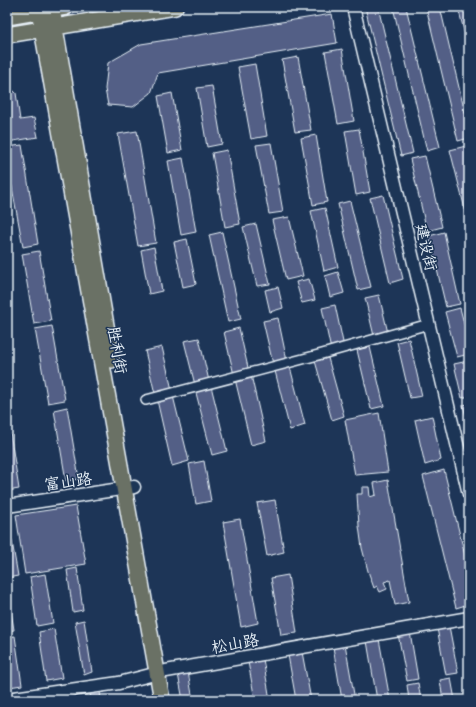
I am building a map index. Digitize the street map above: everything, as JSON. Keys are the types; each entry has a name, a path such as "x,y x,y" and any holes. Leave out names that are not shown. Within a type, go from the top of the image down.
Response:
{"main road":[{"path":"7,35 175,7"},
{"path":"7,17 50,8"},
{"name":"胜利街","path":"50,8 48,28 129,488 162,672 172,700"},
{"name":"胜利街","path":"162,672 162,700"}],"street":[{"name":"建设街","path":"354,7 469,494"},
{"path":"146,400 322,354 429,324"},
{"name":"富山路","path":"7,506 129,488"},
{"name":"松山路","path":"7,699 119,683 162,672 469,618"}],"building":[{"path":"365,7 378,7 413,153 401,156"},
{"path":"393,7 406,7 440,147 427,151"},
{"path":"426,7 440,7 469,130 469,138 458,141"},
{"path":"458,7 469,7 469,51"},
{"path":"332,14 337,43 158,73 151,93 133,107 108,105 105,89 108,63 141,44"},
{"path":"342,49 354,121 338,124 325,52"},
{"path":"298,57 311,130 295,132 282,60"},
{"path":"255,64 267,136 251,139 238,67"},
{"path":"7,85 16,93 20,120 34,118 38,137 7,142"},
{"path":"212,86 222,144 207,147 197,88"},
{"path":"172,93 182,150 168,153 158,96"},
{"path":"359,129 370,192 356,195 345,131"},
{"path":"137,131 156,243 138,246 118,134"},
{"path":"316,135 327,202 313,205 301,138"},
{"path":"271,143 283,212 269,214 256,145"},
{"path":"22,145 38,244 23,247 7,160 7,147"},
{"path":"466,146 469,161 469,221 450,150"},
{"path":"227,150 240,224 225,227 212,153"},
{"path":"425,156 442,227 427,231 410,159"},
{"path":"183,158 196,232 181,235 168,161"},
{"path":"383,195 403,279 390,283 370,198"},
{"path":"350,201 371,287 358,290 338,204"},
{"path":"325,208 338,267 324,271 311,211"},
{"path":"289,217 303,276 286,280 272,220"},
{"path":"256,224 270,284 257,286 243,227"},
{"path":"222,232 241,319 228,322 209,235"},
{"path":"444,232 460,304 446,307 429,236"},
{"path":"187,239 196,284 183,287 174,242"},
{"path":"154,247 162,291 149,294 141,250"},
{"path":"39,251 51,321 34,324 22,254"},
{"path":"338,272 344,293 330,297 325,276"},
{"path":"309,279 315,300 302,303 296,282"},
{"path":"278,287 283,308 270,312 265,290"},
{"path":"379,295 388,333 374,336 365,298"},
{"path":"335,305 344,347 331,350 322,308"},
{"path":"460,308 469,343 469,354 457,357 445,312"},
{"path":"278,318 287,361 273,364 263,321"},
{"path":"52,326 65,400 48,403 35,329"},
{"path":"239,328 249,372 234,375 224,332"},
{"path":"199,338 209,381 195,385 184,341"},
{"path":"409,339 422,396 410,398 397,342"},
{"path":"162,347 172,390 155,394 145,351"},
{"path":"370,347 384,406 371,409 357,350"},
{"path":"328,358 344,416 332,420 315,361"},
{"path":"468,361 469,396 462,398 454,364"},
{"path":"290,367 305,425 290,430 275,371"},
{"path":"251,375 266,441 251,445 235,379"},
{"path":"211,386 227,451 212,455 195,389"},
{"path":"173,396 189,461 172,466 157,400"},
{"path":"469,404 469,429 463,405"},
{"path":"67,407 79,479 66,481 54,410"},
{"path":"379,413 388,472 355,475 345,420"},
{"path":"432,416 441,460 425,465 415,420"},
{"path":"7,426 9,426 19,489 7,491"},
{"path":"204,461 211,501 196,504 189,464"},
{"path":"444,470 469,572 469,604 456,608 423,476"},
{"path":"388,480 409,602 395,605 390,580 384,582 387,589 380,592 377,586 374,588 368,571 362,548 357,494 362,494 362,487 369,487 370,497 376,495 374,483"},
{"path":"275,500 284,552 267,556 257,503"},
{"path":"76,506 86,564 25,574 16,515"},
{"path":"7,513 18,576 7,578"},
{"path":"240,519 258,623 241,627 223,522"},
{"path":"77,568 83,610 73,612 67,570"},
{"path":"45,574 53,623 37,626 30,577"},
{"path":"288,575 297,633 281,635 271,578"},
{"path":"7,586 14,630 7,631"},
{"path":"84,620 92,672 84,675 75,622"},
{"path":"449,626 458,673 446,675 437,628"},
{"path":"54,629 62,678 46,681 39,632"},
{"path":"410,632 418,679 407,681 398,634"},
{"path":"15,636 22,685 9,687 7,675 7,637"},
{"path":"379,639 390,700 377,700 367,641"},
{"path":"345,644 355,700 342,700 333,647"},
{"path":"302,652 311,700 296,700 288,655"},
{"path":"263,659 270,700 255,700 248,662"},
{"path":"188,672 193,700 183,700 178,674"},
{"path":"451,678 455,700 443,700 440,680"},
{"path":"418,683 421,700 409,700 407,685"},
{"path":"100,691 101,700 91,700 90,693"}]}
